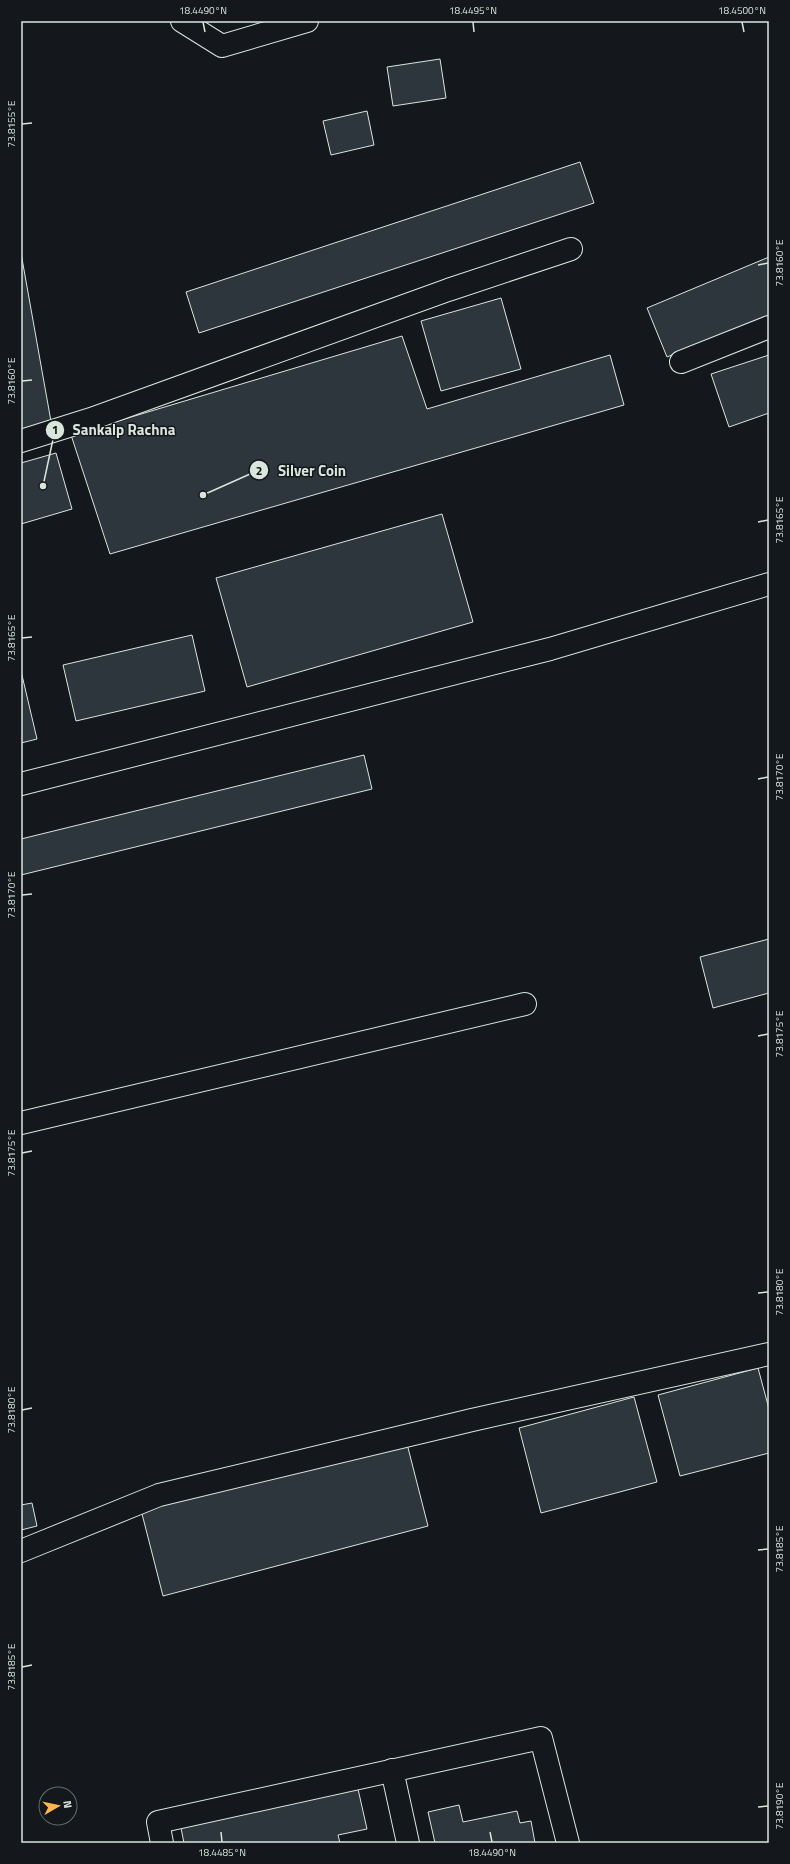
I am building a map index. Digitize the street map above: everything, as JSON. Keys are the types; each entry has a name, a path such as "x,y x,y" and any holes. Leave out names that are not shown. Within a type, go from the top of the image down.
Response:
{"street":[{"path":"182,21 222,46 307,21"},
{"path":"21,441 91,419 440,292 571,249"},
{"path":"681,362 769,327"},
{"path":"21,784 550,649 769,584"},
{"path":"21,1123 525,1004"},
{"path":"21,1551 159,1496 472,1420 769,1354"},
{"path":"162,1843 158,1822 541,1738 568,1843"},
{"path":"392,1770 408,1843"}],"building":[{"path":"440,59 446,98 393,106 387,67"},
{"path":"367,111 374,145 331,155 323,121"},
{"path":"580,162 594,203 199,333 186,292"},
{"path":"21,253 52,427 21,435"},
{"path":"769,257 769,315 667,357 647,308"},
{"path":"501,298 521,369 441,391 421,321"},
{"path":"402,336 427,409 610,355 624,405 110,554 71,435"},
{"path":"769,355 769,413 729,427 711,374"},
{"path":"56,453 72,509 21,524 21,463"},
{"path":"442,514 473,622 247,687 216,578"},
{"path":"192,635 205,691 76,721 63,665"},
{"path":"21,671 37,739 21,743"},
{"path":"364,755 372,789 21,875 21,839"},
{"path":"769,939 769,993 713,1008 700,957"},
{"path":"758,1368 769,1409 769,1453 680,1476 658,1395"},
{"path":"634,1397 657,1482 541,1513 519,1428"},
{"path":"405,1436 428,1526 163,1596 140,1506"},
{"path":"32,1503 37,1526 21,1530 21,1505"},
{"path":"358,1789 367,1829 338,1835 340,1843 184,1843 181,1828 303,1792 305,1801"},
{"path":"459,1805 463,1822 517,1811 520,1823 531,1821 535,1843 435,1843 428,1812"}],"place":[{"name":"Sankalp Rachna","path":"43,486"},
{"name":"Silver Coin","path":"203,495"}]}
